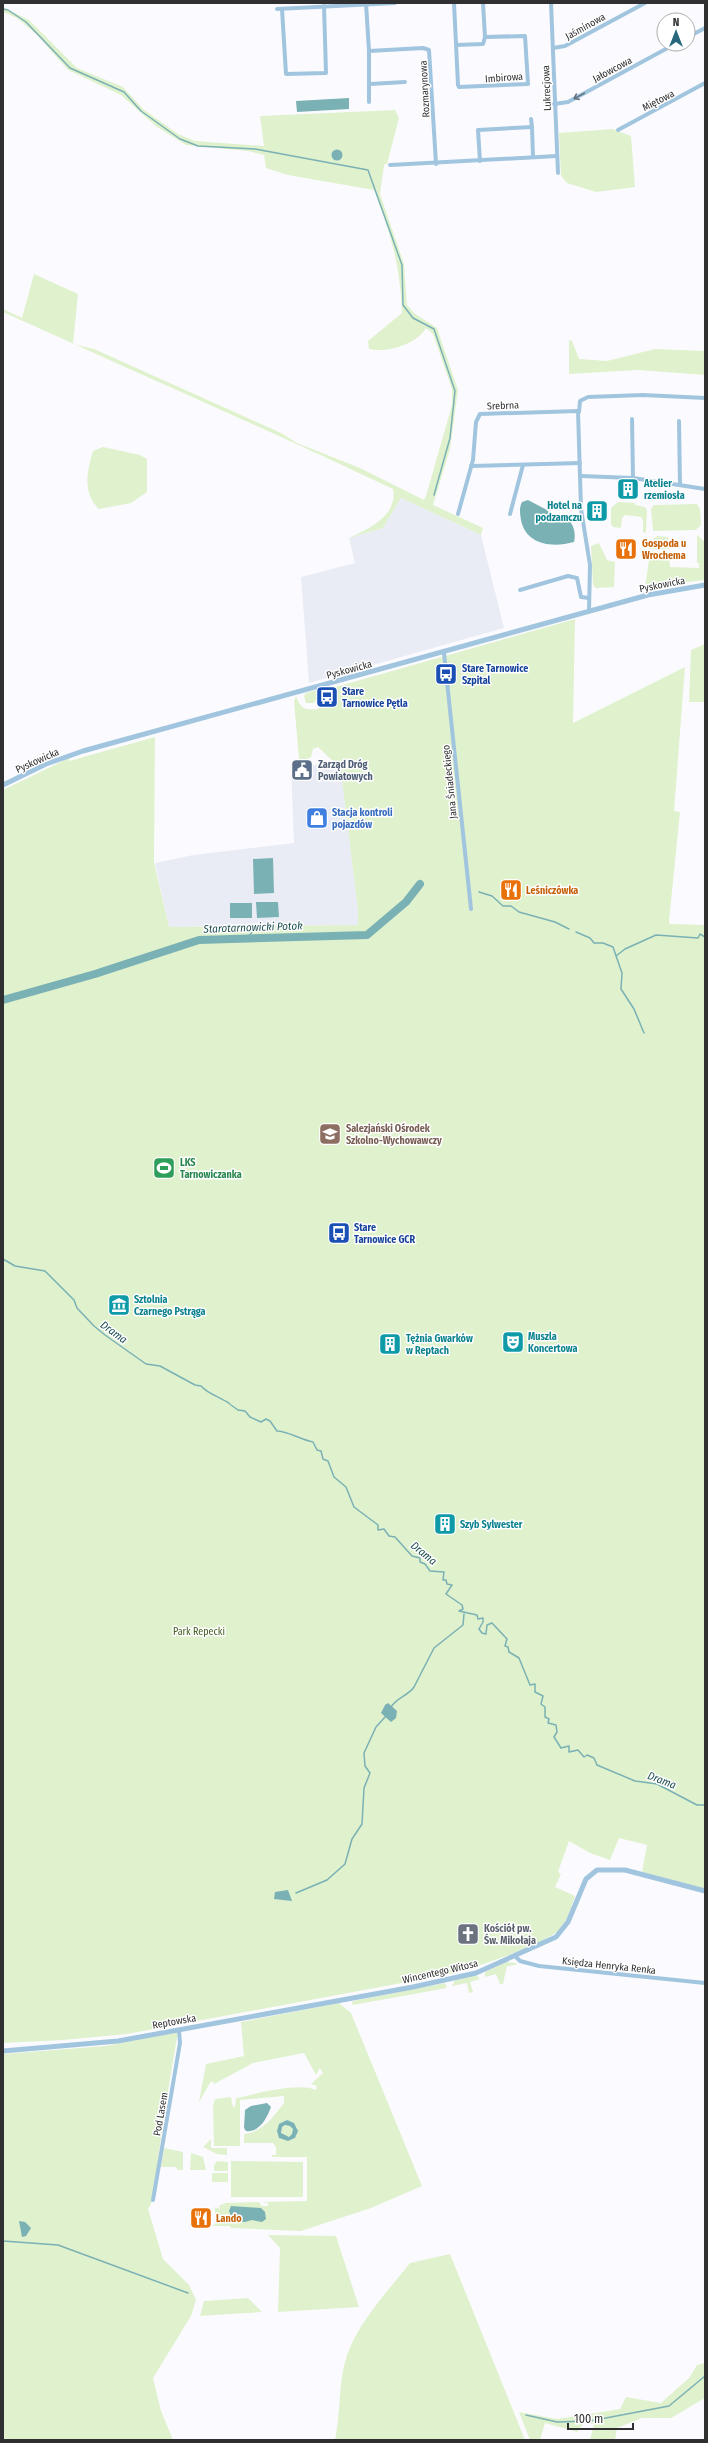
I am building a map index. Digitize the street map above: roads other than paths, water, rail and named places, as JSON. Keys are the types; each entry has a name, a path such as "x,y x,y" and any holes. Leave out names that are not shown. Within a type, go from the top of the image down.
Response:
{"street":[{"path":"277,9 395,3"},
{"name":"Imbirowa","path":"454,3 456,45 459,87 528,84 525,36 485,37 482,44 456,45"},
{"path":"484,3 485,37"},
{"name":"Lukrecjowa","path":"551,3 558,173"},
{"name":"Jaśminowa","path":"553,48 565,46 645,3"},
{"path":"366,4 370,102"},
{"path":"282,8 286,74 326,72 324,6"},
{"path":"696,33 705,28"},
{"name":"Rozmarynowa","path":"369,51 429,49 436,164"},
{"name":"Jałowcowa","path":"554,104 568,102 660,52"},
{"name":"Rozmarynowa","path":"370,84 405,82"},
{"name":"Miętowa","path":"618,130 705,83"},
{"path":"531,119 533,157"},
{"path":"480,161 478,130 532,127"},
{"path":"390,165 436,164 557,156"},
{"path":"589,611 590,565 582,520 579,413 580,401 588,397 643,395 705,398"},
{"name":"Srebrna","path":"458,514 472,466 476,422 480,414 568,410 577,411 579,413"},
{"path":"632,419 633,478"},
{"path":"679,421 680,485"},
{"path":"472,466 580,463"},
{"path":"510,514 523,465"},
{"path":"581,476 633,478 705,489"},
{"path":"520,590 568,576 577,578 581,597 589,598"},
{"name":"Pyskowicka","path":"3,785 46,764 76,753 444,653 648,595 705,586"},
{"name":"Jana Śniadeckiego","path":"444,653 470,909"},
{"name":"Wincentego Witosa","path":"347,1998 470,1975 549,1942 562,1932 568,1922 586,1879 597,1870 625,1870 705,1891"},
{"name":"Księdza Henryka Renka","path":"515,1956 520,1961 539,1966 705,1983"},
{"name":"Reptowska","path":"3,2051 99,2043 179,2030 347,1998"},
{"name":"Pod Lasem","path":"153,2200 180,2043 179,2030"}],"water":[{"path":"349,98 349,109 297,112 296,101"},
{"path":"335,150 339,150 341,151 341,159 335,160 332,157 332,153"},
{"path":"528,500 547,510 556,521 568,519 574,530 574,542 557,545 541,543 528,535 521,520 520,506 522,502"},
{"path":"273,858 274,893 254,894 253,859"},
{"path":"256,902 278,902 279,917 257,918"},
{"path":"230,903 252,903 252,918 230,918"},
{"path":"388,1703 397,1711 396,1718 391,1722 381,1713 385,1705"},
{"path":"288,1890 292,1901 274,1899 275,1892"},
{"path":"267,2103 271,2107 262,2124 255,2130 246,2131 244,2128 245,2110 251,2106"},
{"path":"287,2120 294,2123 298,2131 295,2138 288,2141 279,2138 277,2131 279,2124","holes":["285,2125 290,2126 293,2129 292,2134 289,2137 281,2133 282,2127"]},
{"path":"231,2206 261,2208 265,2212 266,2219 262,2222 252,2220 245,2222 233,2221 229,2211"},
{"path":"19,2221 25,2222 31,2228 26,2236 22,2237"}],"waterway":[{"path":"3,9 8,10 26,22 70,68 124,92 141,111 180,139 198,146 255,149 368,170 402,265 403,305 413,318 434,329 455,391 450,438 434,495"},
{"name":"Starotarnowicki Potok","path":"3,1000 95,974 199,940 367,935 406,902 420,884"},
{"path":"479,892 492,896 503,906 511,906 519,912 555,922 569,929"},
{"name":"Starotarnowicki Potok","path":"247,938 253,931"},
{"path":"576,932 590,938 594,943 603,943 613,947 622,973 621,989 634,1009 644,1033"},
{"path":"616,956 625,949 656,935 698,938 700,934 705,937"},
{"name":"Drama","path":"3,1259 15,1266 45,1271 74,1300 77,1308 105,1335 146,1364 160,1366 195,1385 201,1386 230,1404"},
{"name":"Drama","path":"231,1405 238,1410 245,1411 250,1417 261,1422 266,1419 270,1421 277,1431 286,1432 313,1442 317,1450 321,1451 323,1459 328,1461 334,1477 346,1487 354,1507 378,1525 378,1530 384,1529 389,1536 395,1537 412,1556 420,1558 420,1562 425,1564 430,1571 444,1572 443,1580 446,1580 447,1584 452,1585 446,1594 462,1605 463,1609 459,1611 477,1615 478,1619 483,1618 483,1622 479,1629 482,1633 486,1634 487,1625 492,1623 507,1639 505,1646 508,1647 509,1652 519,1658 530,1685 535,1684 535,1692 543,1696 541,1704 545,1707 545,1717 549,1719 548,1723 556,1725 557,1732 554,1737 561,1748 569,1746 569,1752 578,1750 584,1757 587,1755 594,1758 597,1765 635,1781 657,1784 697,1805 705,1805"},
{"path":"391,1707 396,1701 412,1690 434,1648 463,1625 464,1614"},
{"path":"296,1893 327,1880 345,1864 352,1839 362,1824 364,1788 370,1773 365,1766 364,1753 376,1727 386,1716"},
{"path":"3,2241 58,2245 188,2293"},
{"path":"526,2415 557,2422 590,2421 669,2406 705,2376"}],"place":[{"name":"Atelier rzemiosła","path":"628,489"},
{"name":"Hotel na podzamczu","path":"597,511"},
{"name":"Gospoda u Wrochema","path":"626,549"},
{"name":"Stare Tarnowice Szpital","path":"446,674"},
{"name":"Stare Tarnowice Pętla","path":"327,697"},
{"name":"Zarząd Dróg Powiatowych","path":"302,770"},
{"name":"Stacja kontroli pojazdów","path":"317,818"},
{"name":"Leśniczówka","path":"511,890"},
{"name":"Salezjański Ośrodek Szkolno-Wychowawczy","path":"330,1134"},
{"name":"LKS Tarnowiczanka","path":"164,1168"},
{"name":"Stare Tarnowice GCR","path":"339,1233"},
{"name":"Sztolnia Czarnego Pstrąga","path":"119,1305"},
{"name":"Muszla Koncertowa","path":"513,1342"},
{"name":"Tężnia Gwarków w Reptach","path":"390,1344"},
{"name":"Szyb Sylwester","path":"445,1524"},
{"name":"Kościół pw. Św. Mikołaja","path":"468,1934"},
{"name":"Lando","path":"201,2218"}],"park label":[{"name":"Park Repecki","path":"199,1631"}]}
